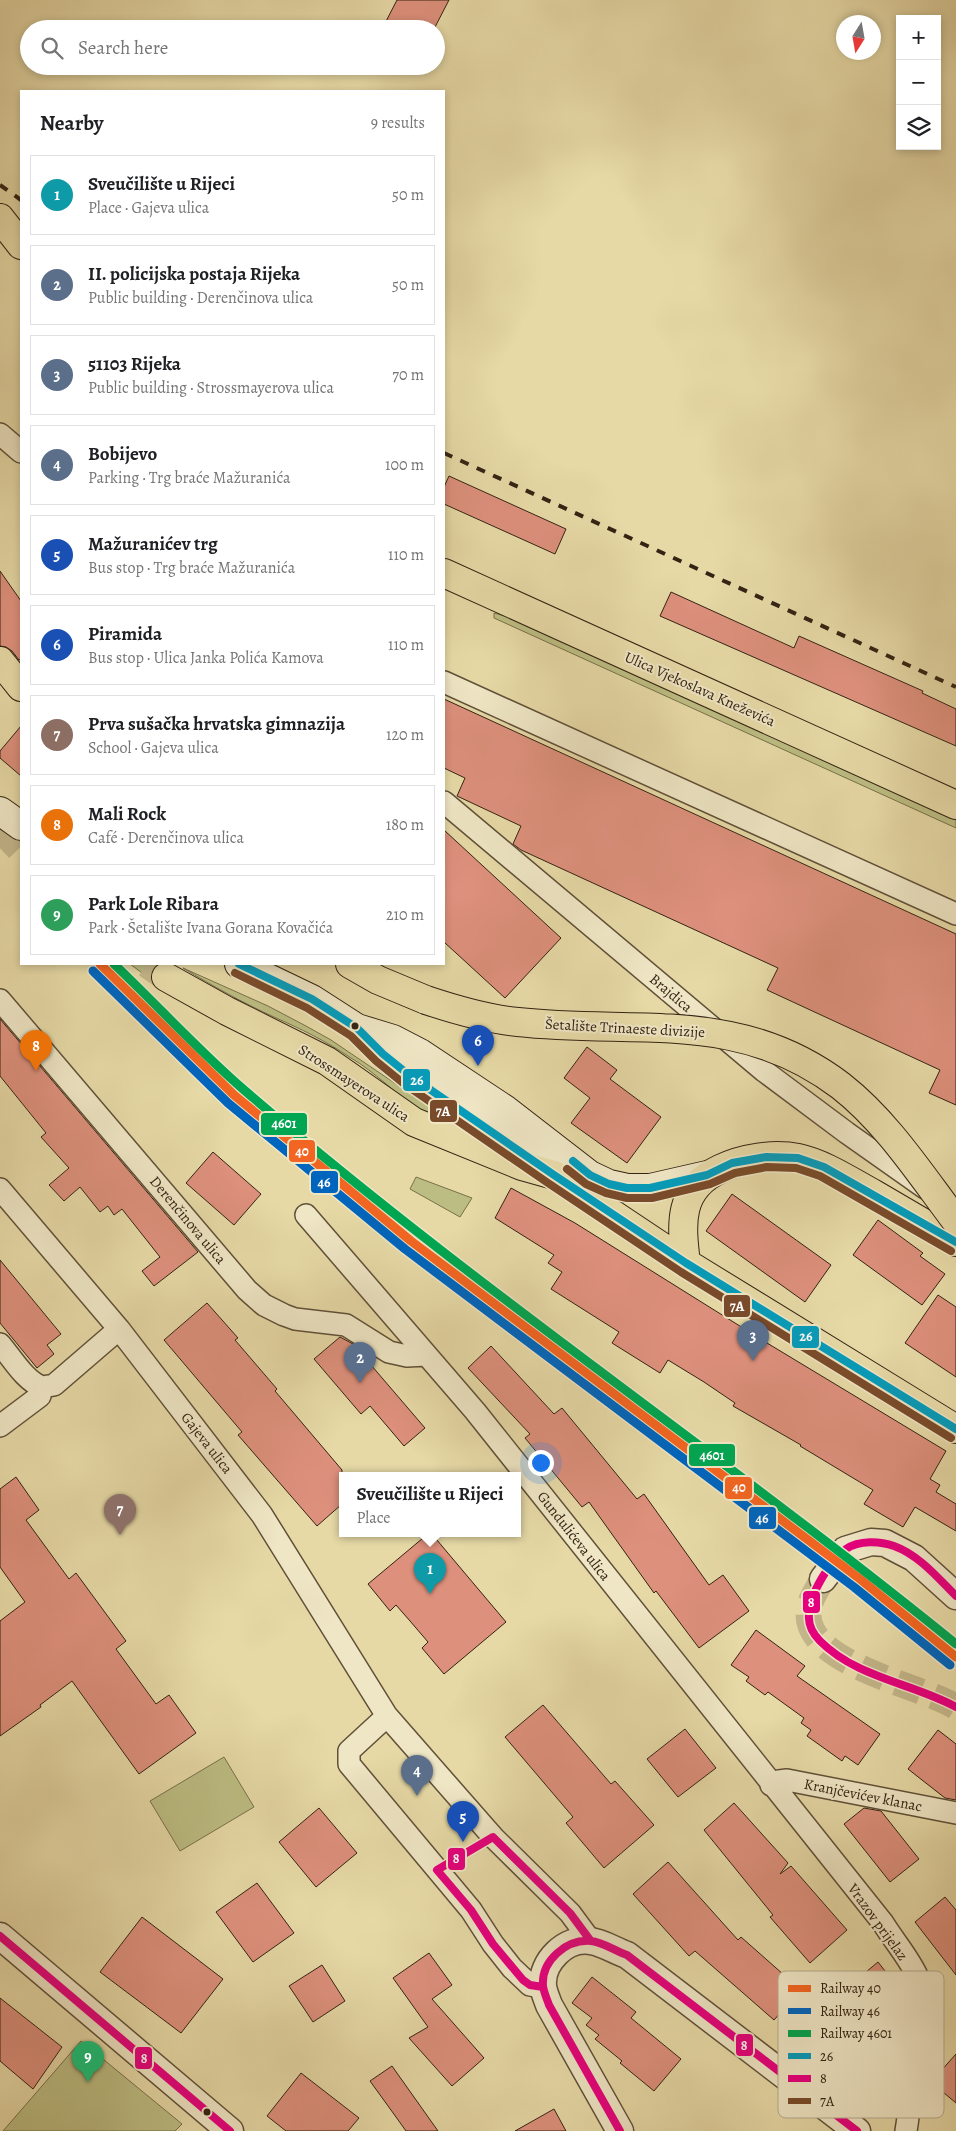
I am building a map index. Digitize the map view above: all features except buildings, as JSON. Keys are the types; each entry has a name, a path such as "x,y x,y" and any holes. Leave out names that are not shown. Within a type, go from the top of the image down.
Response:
{"main road":[{"path":"0,218 20,244"},
{"name":"Ulica Vjekoslava Kneževića","path":"445,572 956,805"},
{"path":"0,660 20,685"},
{"path":"0,811 20,825"},
{"path":"241,965 312,999 357,1028 383,1054 409,1075 554,1175"},
{"name":"Šetalište Trinaeste divizije","path":"352,965 378,980 426,1000 485,1018 518,1022 695,1029 764,1044 790,1055 841,1086 870,1111 956,1221"},
{"name":"Strossmayerova ulica","path":"166,976 227,1011 327,1061 414,1122 539,1172 554,1175 686,1263 956,1429"},
{"path":"357,1028 392,1039 420,1053 506,1110 590,1175 608,1184 627,1188 650,1188 707,1175 732,1163 766,1157 798,1158 824,1167 956,1242"},
{"path":"686,1263 682,1228 685,1208 692,1191 707,1175"}],"street":[{"path":"0,434 20,451"},
{"path":"445,682 956,914"},
{"name":"Brajdica","path":"445,803 764,1071 847,1133 956,1208"},
{"name":"Derenčinova ulica","path":"0,1000 247,1290 264,1305 295,1319 346,1325 390,1352 407,1356 426,1355"},
{"name":"Gajeva ulica","path":"0,1189 119,1330 262,1515 387,1716 493,1837 570,1913 590,1940"},
{"name":"Gundulićeva ulica","path":"306,1215 475,1411 765,1778"},
{"path":"0,1344 28,1378 36,1385 42,1387 54,1384 119,1330"},
{"path":"0,1426 40,1396 42,1387"},
{"path":"823,1578 845,1550 870,1542 885,1543 914,1558 956,1596"},
{"path":"387,1716 350,1752 349,1764 471,1910 493,1944 517,1974 530,1986 543,1987"},
{"name":"Kranjčevićev klanac","path":"765,1778 868,1794 956,1813"},
{"name":"Vrazov prijelaz","path":"765,1778 882,1923 913,1971"},
{"path":"0,1936 230,2131"},
{"path":"620,2131 549,2005 543,1987 545,1969 562,1948 574,1942 590,1940 627,1955 778,2071"},
{"path":"840,2118 857,2131"},
{"name":"Vrazov prijelaz","path":"906,2131 907,2118"}],"green space":[{"path":"494,613 515,619 956,820 956,828 494,618"},
{"path":"131,965 170,965 157,984"},
{"path":"183,968 268,1006 331,1040 433,1109 438,1114 438,1117 416,1108 364,1067 332,1046 239,1000"},
{"path":"416,1177 472,1198 460,1217 410,1189"},
{"path":"224,1757 254,1807 180,1851 150,1801"},
{"path":"81,2041 182,2124 175,2131 3,2131"}],"tunnel":[{"path":"0,828 20,849"},
{"path":"148,965 166,977"},
{"path":"823,1579 809,1609 811,1628 823,1644 843,1658 866,1670 956,1707"}],"railway":[{"path":"0,185 20,199"},
{"path":"445,453 956,687"}],"rail line":[{"name":"40","path":"101,965 234,1095 411,1241 860,1579 956,1657"},
{"name":"4601","path":"115,965 226,1074 329,1162 507,1301 868,1574 956,1644"},
{"name":"46","path":"93,971 228,1103 405,1249 854,1587 950,1665"}],"transit line":[{"name":"26","path":"241,965 312,999 357,1028 383,1054 409,1075 554,1175 686,1263 956,1429"},
{"name":"7A","path":"235,973 307,1008 351,1036 376,1061 403,1083 548,1183 681,1272 951,1438"},
{"name":"26","path":"573,1161 590,1175 609,1184 627,1188 650,1188 707,1175 732,1163 766,1157 798,1158 824,1167 956,1242"},
{"name":"7A","path":"567,1169 586,1184 606,1193 627,1198 652,1198 710,1184 735,1173 767,1167 796,1168 820,1176 951,1251"},
{"name":"8","path":"956,1596 912,1555 894,1546 882,1543 863,1543 846,1549 828,1569 813,1597 809,1618 811,1629 817,1638 851,1664 956,1707"},
{"name":"8","path":"543,1987 530,1985 523,1980 493,1944 471,1910 437,1870 493,1837 570,1913 590,1940"},
{"name":"8","path":"0,1936 230,2131"},
{"name":"8","path":"620,2131 549,2005 543,1989 543,1977 551,1960 557,1953 573,1944 591,1941 627,1955 778,2071"},
{"name":"8","path":"840,2118 857,2131"}],"place":[{"name":"Piramida","path":"478,1066"},
{"name":"Mali Rock","path":"36,1071"},
{"name":"51103 Rijeka","path":"753,1361"},
{"name":"II. policijska postaja Rijeka","path":"360,1383"},
{"name":"Prva sušačka hrvatska gimnazija","path":"120,1535"},
{"name":"Sveučilište u Rijeci","path":"430,1594"},
{"name":"Bobijevo","path":"417,1796"},
{"name":"Mažuranićev trg","path":"463,1842"},
{"name":"Park Lole Ribara","path":"88,2082"}]}
